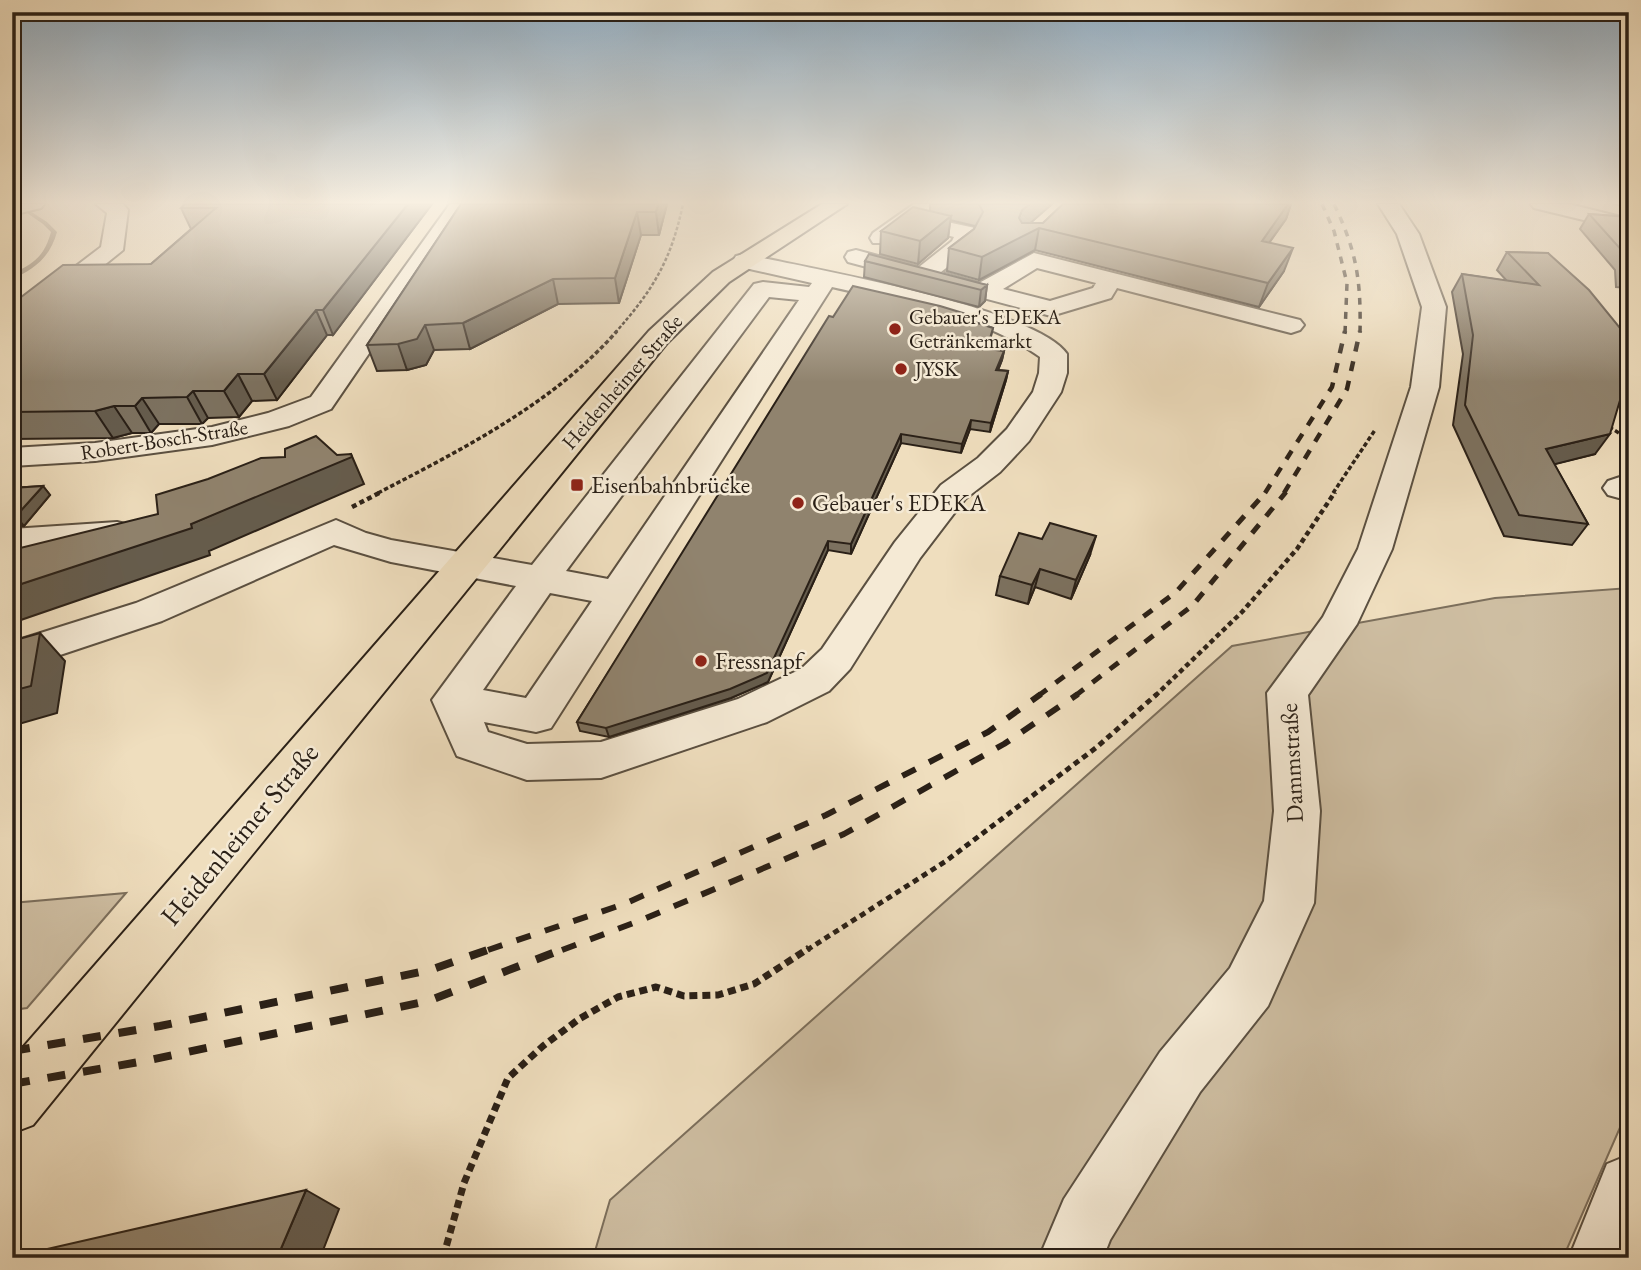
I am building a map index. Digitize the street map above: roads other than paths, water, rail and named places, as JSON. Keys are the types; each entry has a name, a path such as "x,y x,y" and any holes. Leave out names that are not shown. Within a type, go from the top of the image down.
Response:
{"main road":[{"name":"Heidenheimer Straße","path":"12,1104 658,337 696,298 741,263"}],"street":[{"path":"17,321 93,263"},
{"name":"Robert-Bosch-Straße","path":"12,457 62,457 220,436 297,414 321,403 419,263"},
{"path":"453,700 472,744 527,762 601,760 752,711 815,680 836,659 907,550 953,492 989,465 1018,435 1047,392 1053,373 1054,354 1041,342 990,322 821,287 751,263"},
{"path":"453,700 536,716 821,287 849,263"},
{"path":"881,263 1051,309 1102,293 1110,280"},
{"path":"924,274 938,263"},
{"path":"984,290 1029,263"},
{"path":"1046,263 1291,325"},
{"name":"Dammstraße","path":"1071,1258 1086,1221 1180,1072 1249,987 1289,903 1297,811 1287,693 1338,624 1375,549 1425,387 1434,307 1418,263"},
{"path":"453,700 540,580 763,289 821,287"},
{"path":"12,657 149,612 336,531 354,541 391,551 617,593"},
{"path":"12,540 117,533"},
{"path":"1601,1258 1629,1186"}],"waterway":[{"path":"12,277 35,263"}],"railway":[{"path":"1342,263 1347,283 1345,333"},
{"path":"1355,263 1360,298 1360,331"},
{"path":"1265,493 1332,387 1345,331"},
{"path":"1284,493 1347,389 1360,331"},
{"path":"1038,696 1176,592 1266,492"},
{"path":"1075,696 1193,605 1286,492"},
{"path":"488,950 624,904 826,815 988,732 1041,694"},
{"path":"562,950 644,919 844,834 1004,744 1078,694"},
{"path":"12,1051 160,1026 430,970 493,948"},
{"path":"12,1084 145,1061 428,1001 566,948"}],"place":[{"name":"Gebauer's EDEKA Getränkemarkt","path":"895,329"},
{"name":"JYSK","path":"901,369"},
{"name":"Eisenbahnbrücke","path":"577,485"},
{"name":"Gebauer's EDEKA","path":"798,503"},
{"name":"Fressnapf","path":"701,661"}]}
